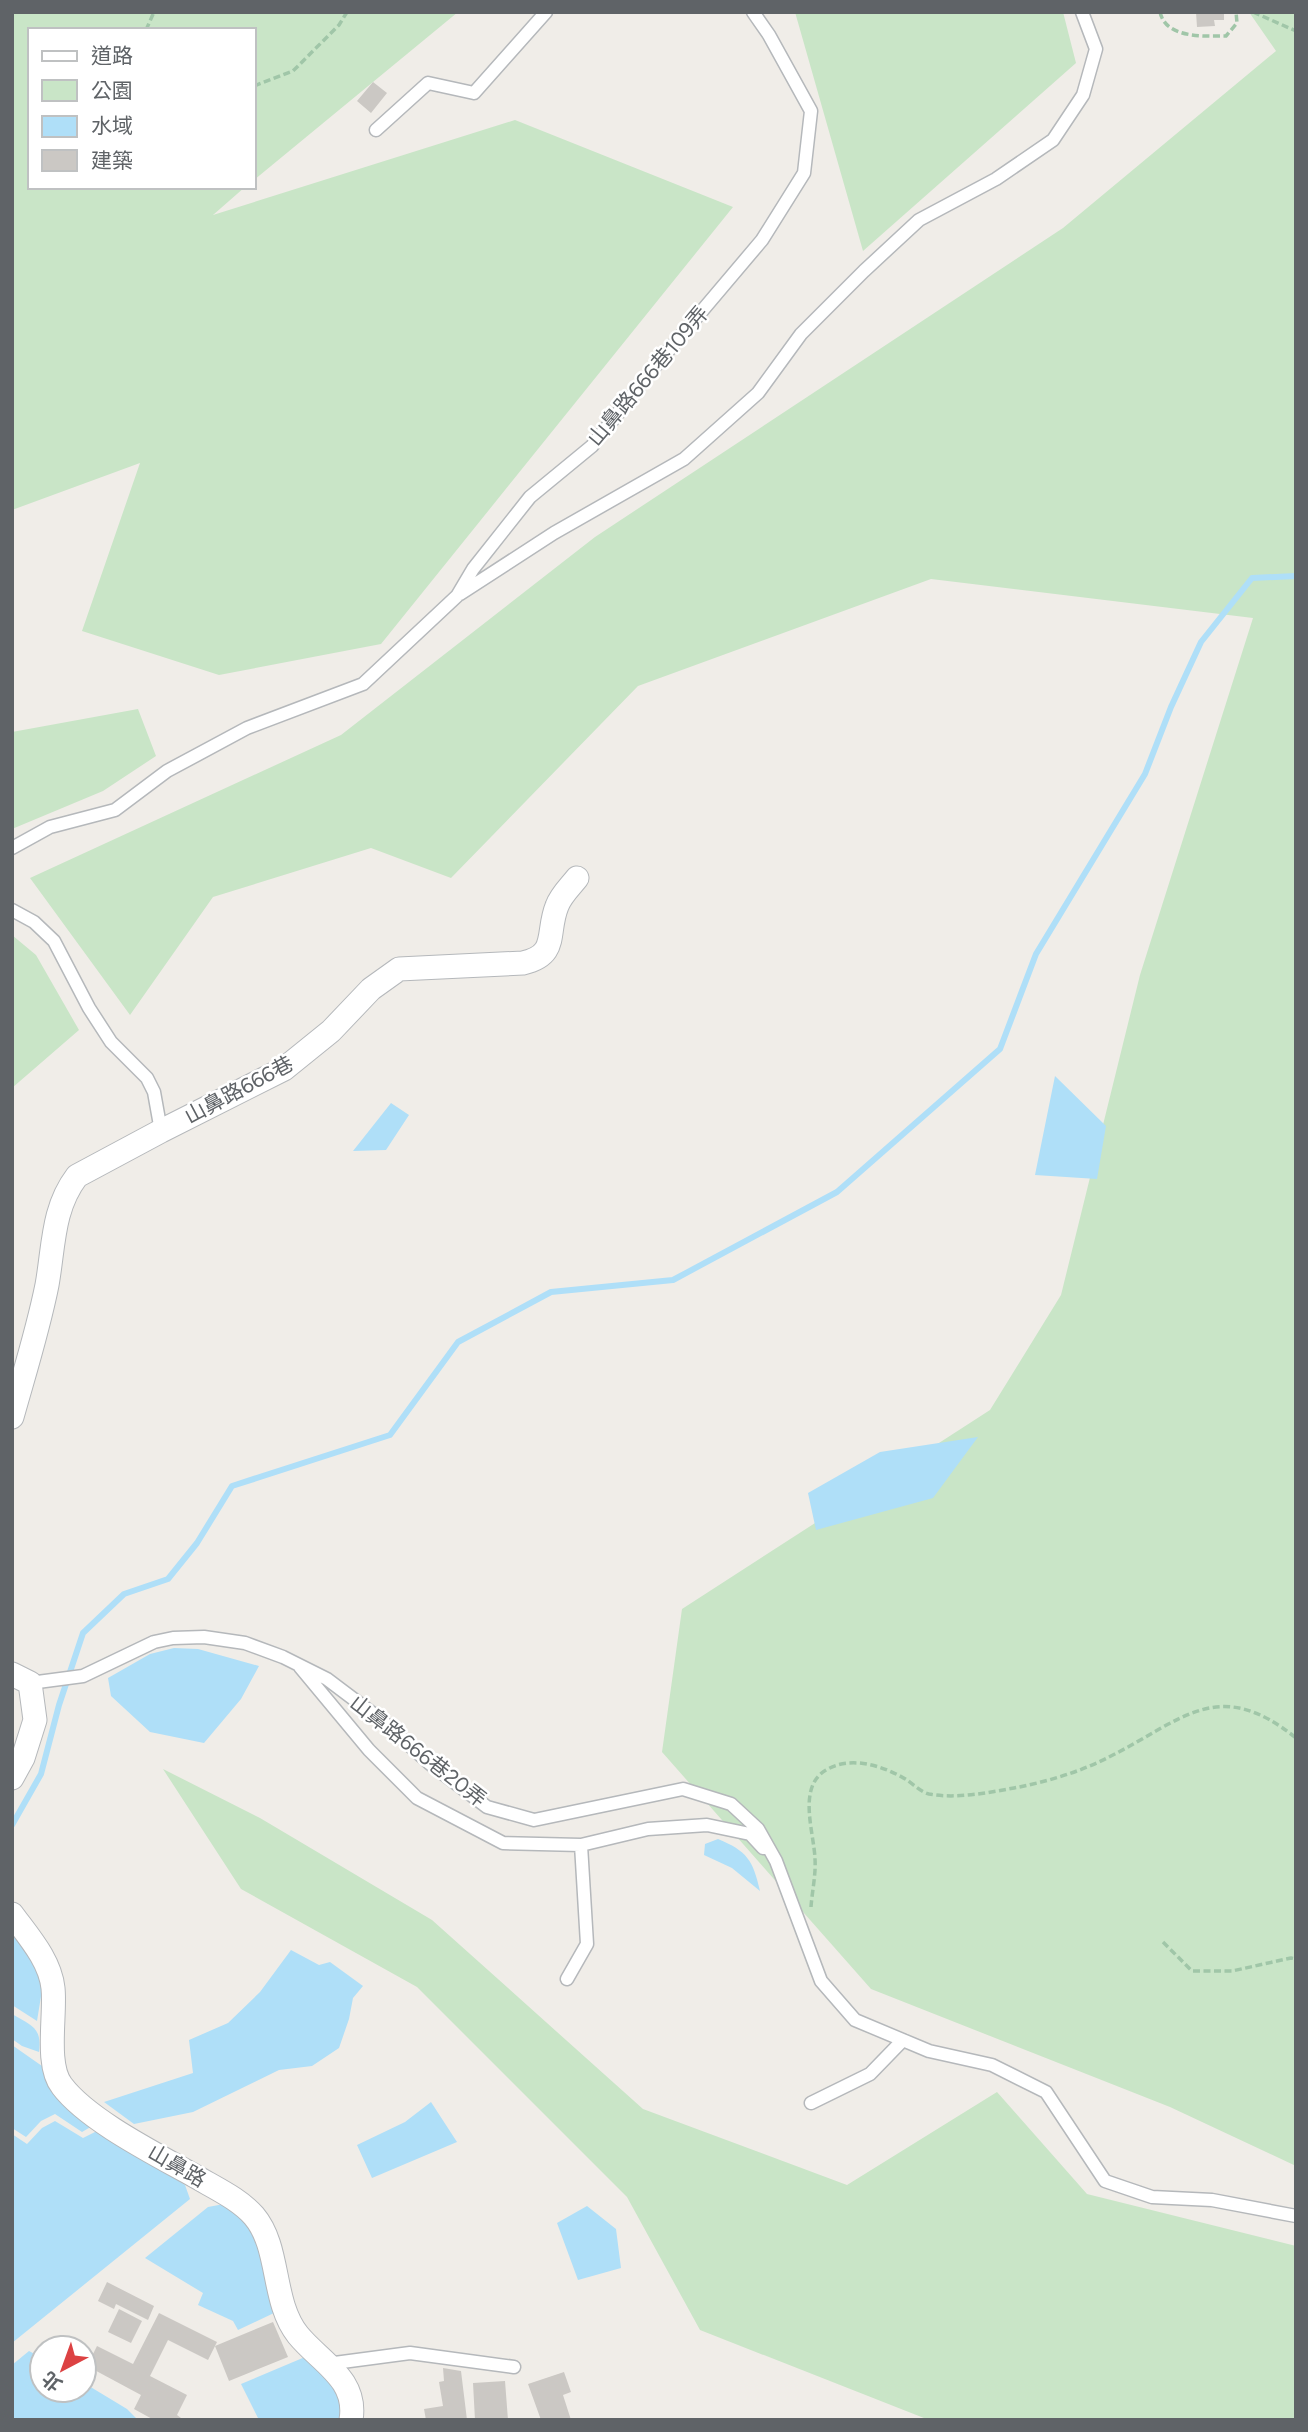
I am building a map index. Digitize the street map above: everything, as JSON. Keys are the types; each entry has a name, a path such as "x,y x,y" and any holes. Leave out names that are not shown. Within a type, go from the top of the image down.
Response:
{"street":[{"name":"山鼻路666巷","path":"12,1418 47,1285 55,1220 68,1188 77,1176 284,1069 331,1031 371,989 399,969 523,963 536,960 550,946 556,907 577,878"},
{"path":"12,1778 23,1758 35,1720 21,1678"},
{"name":"山鼻路","path":"12,1914 46,1965 53,1986 55,2070 61,2085 110,2126 227,2195 255,2217 265,2234 288,2320 341,2378 350,2392 353,2411 351,2420"}],"lane":[{"path":"376,130 428,83 474,93 546,12"},
{"name":"山鼻路666巷109弄","path":"12,848 50,827 115,810 167,771 247,728 363,684 457,596 473,569 530,497 592,446 762,240 804,173 811,111 769,35 753,12"},
{"path":"457,596 554,533 684,459 758,393 801,334 919,220 996,179 1052,140 1083,95 1096,49 1082,12"},
{"path":"12,910 34,922 54,941 89,1008 111,1042 147,1078 154,1092 161,1131"},
{"name":"山鼻路666巷20弄","path":"21,1678 65,1679 97,1670 154,1642 173,1638 204,1637 244,1643 327,1679 487,1807 534,1820 684,1789 731,1804 758,1829 776,1861 821,1980 855,2020 929,2051 992,2065 1046,2092 1105,2181 1152,2197 1212,2200 1296,2216"},
{"path":"297,1664 369,1750 418,1798 503,1843 581,1845 648,1829 707,1825 750,1834 776,1861"},
{"path":"567,1979 587,1944 581,1845"},
{"path":"811,2103 870,2074 904,2040"},
{"path":"327,2364 410,2353 514,2367"}],"path":[{"path":"147,28 154,12"},
{"path":"256,85 293,71 339,25 347,12"},
{"path":"1160,12 1161,20 1175,31 1198,36 1226,36 1237,23 1236,12"},
{"path":"1253,12 1296,31"},
{"path":"803,1934 810,1914 815,1861 809,1803 812,1786 825,1771 841,1764 865,1763 894,1772 925,1793 951,1797 1052,1780 1107,1759 1205,1708 1244,1707 1296,1738"},
{"path":"1163,1942 1192,1971 1232,1971 1296,1959"}],"green space":[{"path":"12,12 458,12 256,178 256,28 28,28 28,189 243,189 213,215 515,120 733,207 381,644 219,675 82,631 140,463 12,510"},
{"path":"795,12 1063,12 1076,63 863,251"},
{"path":"1249,12 1296,12 1296,2166 1170,2107 871,1989 662,1752 682,1609 990,1410 1061,1295 1140,975 1253,618 931,579 638,686 451,878 371,848 213,897 130,1015 30,878 341,735 595,537 1063,228 1276,51"},
{"path":"138,709 156,756 103,791 12,829 12,732"},
{"path":"12,935 36,955 79,1030 12,1088"},
{"path":"163,1769 260,1818 432,1920 643,2109 847,2185 997,2092 1087,2194 1296,2246 1296,2420 929,2420 700,2330 627,2197 417,1987 241,1889"}],"water":[{"path":"1055,1076 1106,1126 1097,1179 1035,1175"},
{"path":"391,1103 409,1115 386,1150 353,1151"},
{"path":"978,1437 933,1498 816,1530 808,1493 880,1452"},
{"path":"174,1648 198,1649 259,1666 241,1699 204,1743 150,1732 111,1696 108,1678 150,1654"},
{"path":"718,1839 736,1848 747,1858 755,1871 760,1891 732,1868 704,1855 705,1844"},
{"path":"12,1926 36,1955 43,1984 37,2021 12,2005"},
{"path":"291,1950 319,1965 330,1962 363,1986 353,1998 339,2048 312,2066 279,2070 193,2112 134,2124 104,2102 193,2073 189,2040 228,2023 260,1992"},
{"path":"12,2014 37,2032 39,2052 12,2039"},
{"path":"12,2045 42,2066 64,2101 94,2125 82,2132 55,2114 41,2121 26,2137 12,2128"},
{"path":"431,2102 457,2142 372,2178 357,2145 405,2122"},
{"path":"55,2121 83,2138 99,2130 185,2185 190,2199 12,2343 12,2134 27,2144 42,2128"},
{"path":"224,2204 243,2213 255,2236 274,2313 238,2330 233,2321 198,2305 203,2293 145,2258 208,2207"},
{"path":"587,2206 616,2229 621,2268 578,2280 557,2223"},
{"path":"28,2352 28,2404 98,2404 98,2391 127,2409 138,2420 13,2420 12,2365"},
{"path":"305,2357 329,2375 342,2404 342,2420 259,2420 241,2384"}],"building":[{"path":"1196,12 1224,12 1224,20 1214,20 1215,26 1197,27"},
{"path":"373,82 387,93 371,113 357,101"},
{"path":"107,2282 154,2306 148,2320 116,2304 114,2309 98,2301"},
{"path":"119,2309 142,2321 131,2343 108,2332"},
{"path":"159,2313 217,2342 208,2360 168,2340 150,2376 187,2395 177,2415 180,2420 154,2420 134,2409 141,2395 98,2372 98,2346 133,2364"},
{"path":"273,2322 288,2357 229,2381 215,2346"},
{"path":"443,2368 461,2371 467,2420 426,2420 424,2409 443,2406 439,2382 444,2381"},
{"path":"564,2372 571,2392 563,2395 571,2420 541,2420 528,2384"},
{"path":"505,2381 508,2420 475,2420 473,2383"}],"waterway":[{"path":"12,1825 41,1774 59,1705 83,1633 124,1594 168,1579 197,1543 232,1486 390,1435 458,1342 551,1292 673,1280 837,1192 1000,1049 1036,954 1145,774 1171,707 1201,642 1252,578 1296,576"}]}
